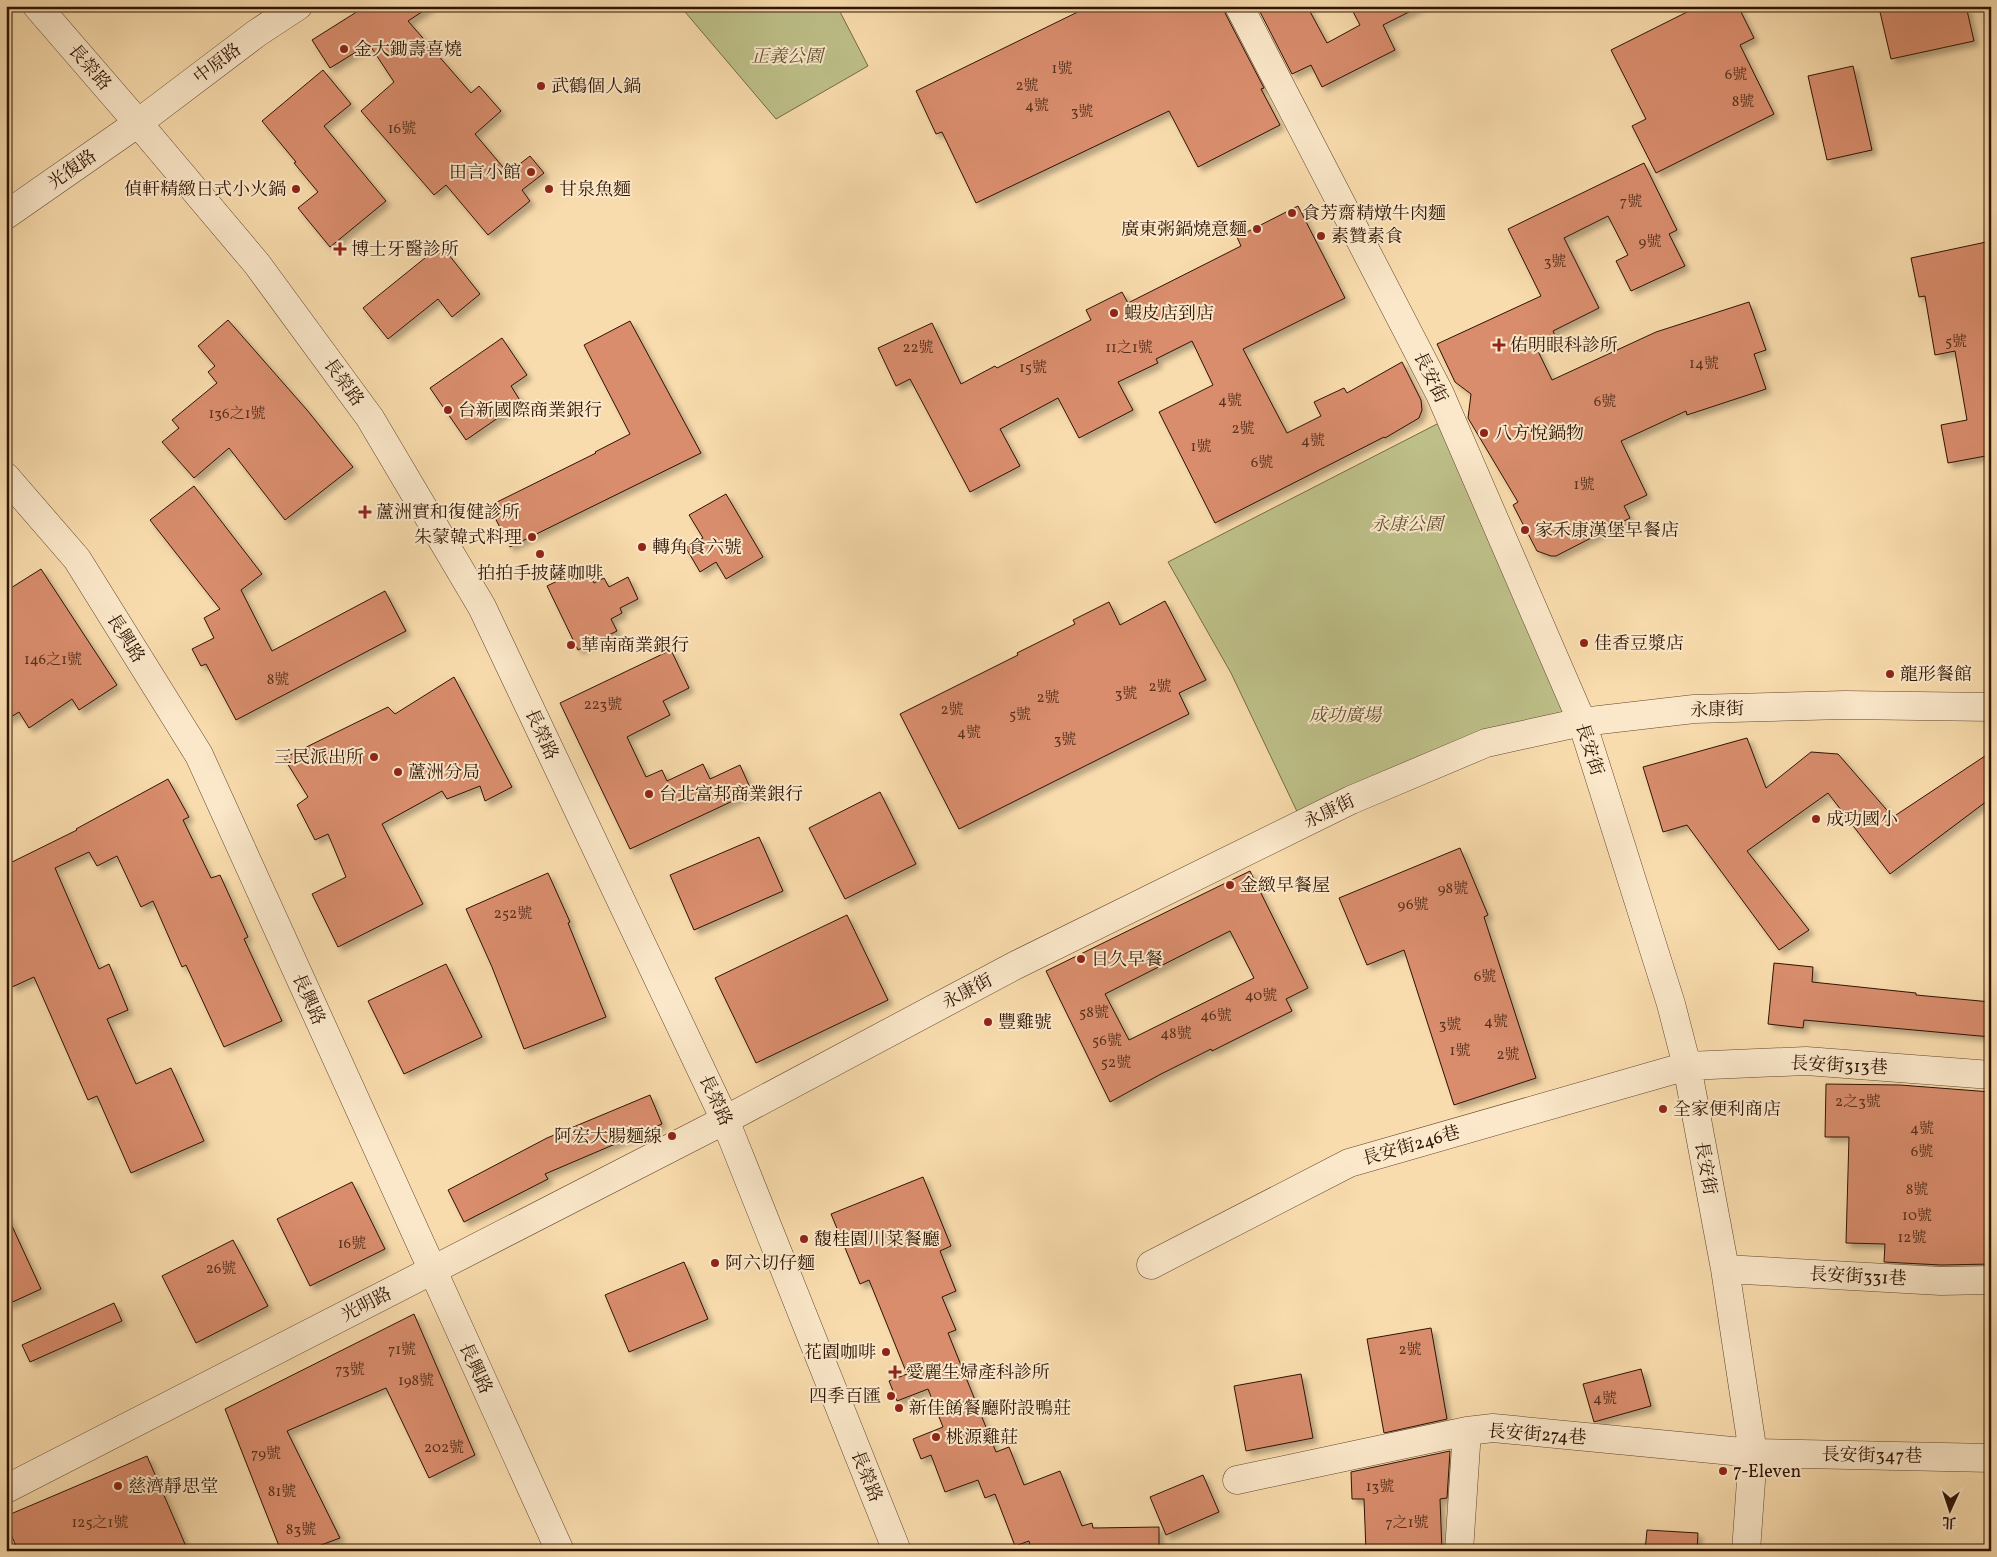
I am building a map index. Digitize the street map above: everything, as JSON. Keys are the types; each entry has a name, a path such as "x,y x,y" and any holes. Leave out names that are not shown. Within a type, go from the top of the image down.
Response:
{"street":[{"name":"長榮路","path":"37,6 257,264 370,418 477,598 725,1120 897,1551"},
{"name":"中原路","path":"138,123 257,33 298,6"},
{"name":"長安街","path":"1239,6 1440,394 1582,722 1671,1004 1687,1066 1725,1269 1753,1453 1746,1551"},
{"name":"光復路","path":"6,215 138,123"},
{"name":"長興路","path":"6,477 77,559 200,755 560,1551"},
{"name":"永康街","path":"725,1120 1014,966 1351,800 1486,743 1582,722 1694,709 1845,705 1991,707"},
{"name":"長安街313巷","path":"1687,1066 1806,1061 1991,1075"},
{"name":"長安街246巷","path":"1151,1265 1349,1163 1687,1066"},
{"name":"光明路","path":"6,1489 725,1120"},
{"name":"長安街331巷","path":"1725,1269 1941,1281 1991,1280"},
{"name":"長安街274巷","path":"1236,1480 1467,1431 1493,1428 1753,1453"},
{"path":"1459,1551 1467,1431"},
{"name":"長安街347巷","path":"1753,1453 1991,1458"}],"green space":[{"name":"正義公園","path":"680,6 837,6 868,66 776,119"},
{"path":"1439,423 1582,722 1303,824 1231,673 1168,562"}],"building":[{"path":"366,6 431,6 408,21 471,93 479,86 501,111 475,134 508,173 530,156 544,173 522,190 530,201 488,235 446,185 434,195 361,111 394,82 369,44 330,68 312,40"},
{"path":"1090,6 1224,6 1225,13 1264,88 1261,89 1280,125 1198,167 1169,111 976,203 942,132 936,134 916,91"},
{"path":"1257,6 1307,6 1327,43 1360,25 1350,6 1421,6 1383,25 1395,50 1322,87 1311,65 1292,74"},
{"path":"1699,6 1738,6 1754,38 1740,45 1774,114 1656,173 1632,126 1646,119 1611,50"},
{"path":"1906,6 1966,6 1974,41 1891,59 1880,12"},
{"path":"1853,66 1872,150 1827,160 1808,76"},
{"path":"323,70 351,104 324,126 386,201 330,247 298,208 318,192 262,121"},
{"path":"1644,163 1677,230 1669,234 1685,266 1631,291 1616,261 1628,255 1608,216 1564,238 1599,308 1553,331 1556,338 1536,347 1552,380 1656,332 1749,302 1766,350 1754,354 1766,389 1687,415 1686,411 1621,441 1647,495 1624,506 1630,518 1556,556 1551,556 1537,551 1513,505 1518,502 1468,418 1471,394 1455,382 1437,344 1541,296 1508,229"},
{"path":"1298,206 1345,298 1243,349 1287,433 1321,416 1314,402 1344,388 1347,393 1402,362 1421,400 1422,410 1419,418 1385,438 1215,523 1159,412 1213,385 1192,341 1156,359 1158,363 1118,382 1133,410 1079,438 1058,398 1000,429 1020,466 970,492 910,379 896,386 878,348 932,323 961,384 995,366 997,368 1091,320 1086,310 1122,292 1128,303 1241,246 1237,237"},
{"path":"1991,241 1991,455 1948,463 1941,425 1967,420 1955,351 1935,355 1925,296 1919,297 1911,258"},
{"path":"441,245 480,294 452,317 438,299 388,339 363,308"},
{"path":"228,320 307,410 353,467 285,520 229,448 194,478 162,442 179,428 172,420 217,383 208,372 215,366 198,346"},
{"path":"630,321 701,453 510,547 489,506 630,434 584,345"},
{"path":"502,338 527,375 511,386 521,402 466,440 430,388"},
{"path":"194,486 262,574 241,590 272,651 385,591 406,631 236,720 206,664 201,666 192,649 214,638 204,618 220,609 150,520"},
{"path":"726,494 763,557 726,579 716,562 700,572 686,548 703,538 689,515"},
{"path":"586,567 594,583 604,578 609,587 628,577 638,599 620,608 622,613 611,619 617,631 578,650 547,586"},
{"path":"41,569 117,685 79,710 72,699 29,728 19,712 6,720 6,591"},
{"path":"1165,601 1206,680 1179,693 1189,714 959,829 900,714 1018,655 1017,653 1075,624 1073,620 1109,602 1120,625"},
{"path":"671,650 689,688 663,701 670,715 627,737 646,777 662,770 667,781 703,764 710,779 740,765 752,792 630,849 560,703"},
{"name":"蘆洲分局","path":"454,677 512,787 485,801 480,786 447,799 442,791 382,824 423,904 338,947 312,894 346,877 328,834 315,840 297,805 308,797 284,758 388,707 395,714"},
{"path":"1747,738 1766,788 1811,752 1838,754 1893,817 1991,752 1991,798 1890,874 1828,793 1747,851 1809,930 1779,950 1687,825 1663,832 1643,767"},
{"path":"168,779 189,817 183,820 211,878 220,875 248,937 244,939 282,1021 224,1047 186,965 182,967 153,901 141,907 117,856 97,866 89,852 55,868 99,969 109,964 128,1010 107,1019 136,1084 171,1068 204,1141 131,1173 97,1096 88,1100 34,977 12,987 6,974 6,865 77,830"},
{"path":"880,792 916,864 845,899 809,828"},
{"path":"759,837 783,891 694,930 670,875"},
{"path":"1460,848 1488,915 1484,917 1536,1078 1454,1105 1404,950 1367,965 1339,898"},
{"path":"1250,871 1308,988 1286,999 1292,1011 1161,1074 1110,1102 1046,971","holes":["1230,931 1254,978 1129,1040 1105,994"]},
{"path":"548,873 570,922 568,923 606,1017 524,1049 492,967 466,909"},
{"path":"847,915 888,1000 756,1063 715,978"},
{"path":"1774,963 1813,967 1812,982 1991,1002 1991,1037 1804,1020 1803,1028 1768,1024"},
{"path":"446,964 482,1037 404,1074 368,1001"},
{"path":"1826,1084 1900,1085 1991,1092 1991,1264 1941,1265 1884,1262 1885,1244 1846,1243 1849,1137 1825,1137"},
{"path":"650,1095 662,1124 545,1174 548,1179 464,1222 448,1190 547,1138"},
{"path":"923,1177 951,1246 940,1251 956,1291 942,1297 956,1330 948,1333 996,1452 1009,1447 1024,1485 1060,1471 1082,1526 1092,1523 1093,1528 1159,1527 1159,1551 1032,1551 1029,1541 1015,1546 995,1494 985,1498 978,1480 945,1492 931,1455 921,1459 913,1439 943,1427 928,1389 897,1401 889,1381 907,1374 869,1280 860,1284 831,1214"},
{"path":"352,1182 385,1249 310,1286 277,1219"},
{"path":"6,1213 41,1289 6,1305"},
{"path":"233,1240 268,1306 196,1343 162,1276"},
{"path":"684,1262 708,1319 629,1352 605,1295"},
{"path":"114,1303 122,1321 30,1362 22,1345"},
{"path":"414,1314 475,1455 429,1478 386,1388 287,1431 340,1538 305,1551 281,1551 225,1409"},
{"path":"1431,1328 1447,1419 1384,1433 1367,1339"},
{"path":"1641,1369 1651,1406 1594,1422 1583,1384"},
{"path":"1301,1374 1313,1438 1246,1451 1234,1386"},
{"path":"1450,1451 1447,1498 1440,1499 1442,1551 1366,1551 1364,1499 1352,1499 1351,1472"},
{"name":"慈濟靜思堂","path":"147,1456 188,1551 18,1551 6,1522 6,1516"},
{"path":"1203,1475 1219,1512 1166,1535 1150,1497"},
{"path":"1647,1530 1698,1533 1697,1551 1645,1551"}],"place":[{"name":"金大鋤壽喜燒","path":"344,49"},
{"name":"武鶴個人鍋","path":"541,86"},
{"name":"田言小館","path":"531,172"},
{"name":"偵軒精緻日式小火鍋","path":"296,189"},
{"name":"甘泉魚麵","path":"549,189"},
{"name":"食芳齋精燉牛肉麵","path":"1292,213"},
{"name":"廣東粥鍋燒意麵","path":"1257,229"},
{"name":"素贊素食","path":"1321,236"},
{"name":"博士牙醫診所","path":"340,249"},
{"name":"蝦皮店到店","path":"1114,313"},
{"name":"佑明眼科診所","path":"1499,345"},
{"name":"台新國際商業銀行","path":"448,410"},
{"name":"八方悅鍋物","path":"1484,433"},
{"name":"蘆洲實和復健診所","path":"365,512"},
{"name":"家禾康漢堡早餐店","path":"1525,530"},
{"name":"朱蒙韓式料理","path":"532,537"},
{"name":"轉角食六號","path":"642,547"},
{"name":"拍拍手披薩咖啡","path":"540,554"},
{"name":"佳香豆漿店","path":"1584,643"},
{"name":"華南商業銀行","path":"571,645"},
{"name":"龍形餐館","path":"1890,674"},
{"name":"三民派出所","path":"374,757"},
{"name":"蘆洲分局","path":"398,772"},
{"name":"台北富邦商業銀行","path":"649,794"},
{"name":"成功國小","path":"1816,819"},
{"name":"金緻早餐屋","path":"1230,885"},
{"name":"日久早餐","path":"1081,959"},
{"name":"豐雞號","path":"988,1022"},
{"name":"全家便利商店","path":"1663,1109"},
{"name":"阿宏大腸麵線","path":"672,1136"},
{"name":"馥桂園川菜餐廳","path":"804,1239"},
{"name":"阿六切仔麵","path":"715,1263"},
{"name":"花園咖啡","path":"886,1352"},
{"name":"愛麗生婦產科診所","path":"895,1372"},
{"name":"四季百匯","path":"891,1396"},
{"name":"新佳餚餐廳附設鴨莊","path":"899,1408"},
{"name":"桃源雞莊","path":"936,1437"},
{"name":"7-Eleven","path":"1723,1471"},
{"name":"慈濟靜思堂","path":"118,1486"}],"park label":[{"name":"永康公園","path":"1407,524"},
{"name":"成功廣場","path":"1345,715"}]}
